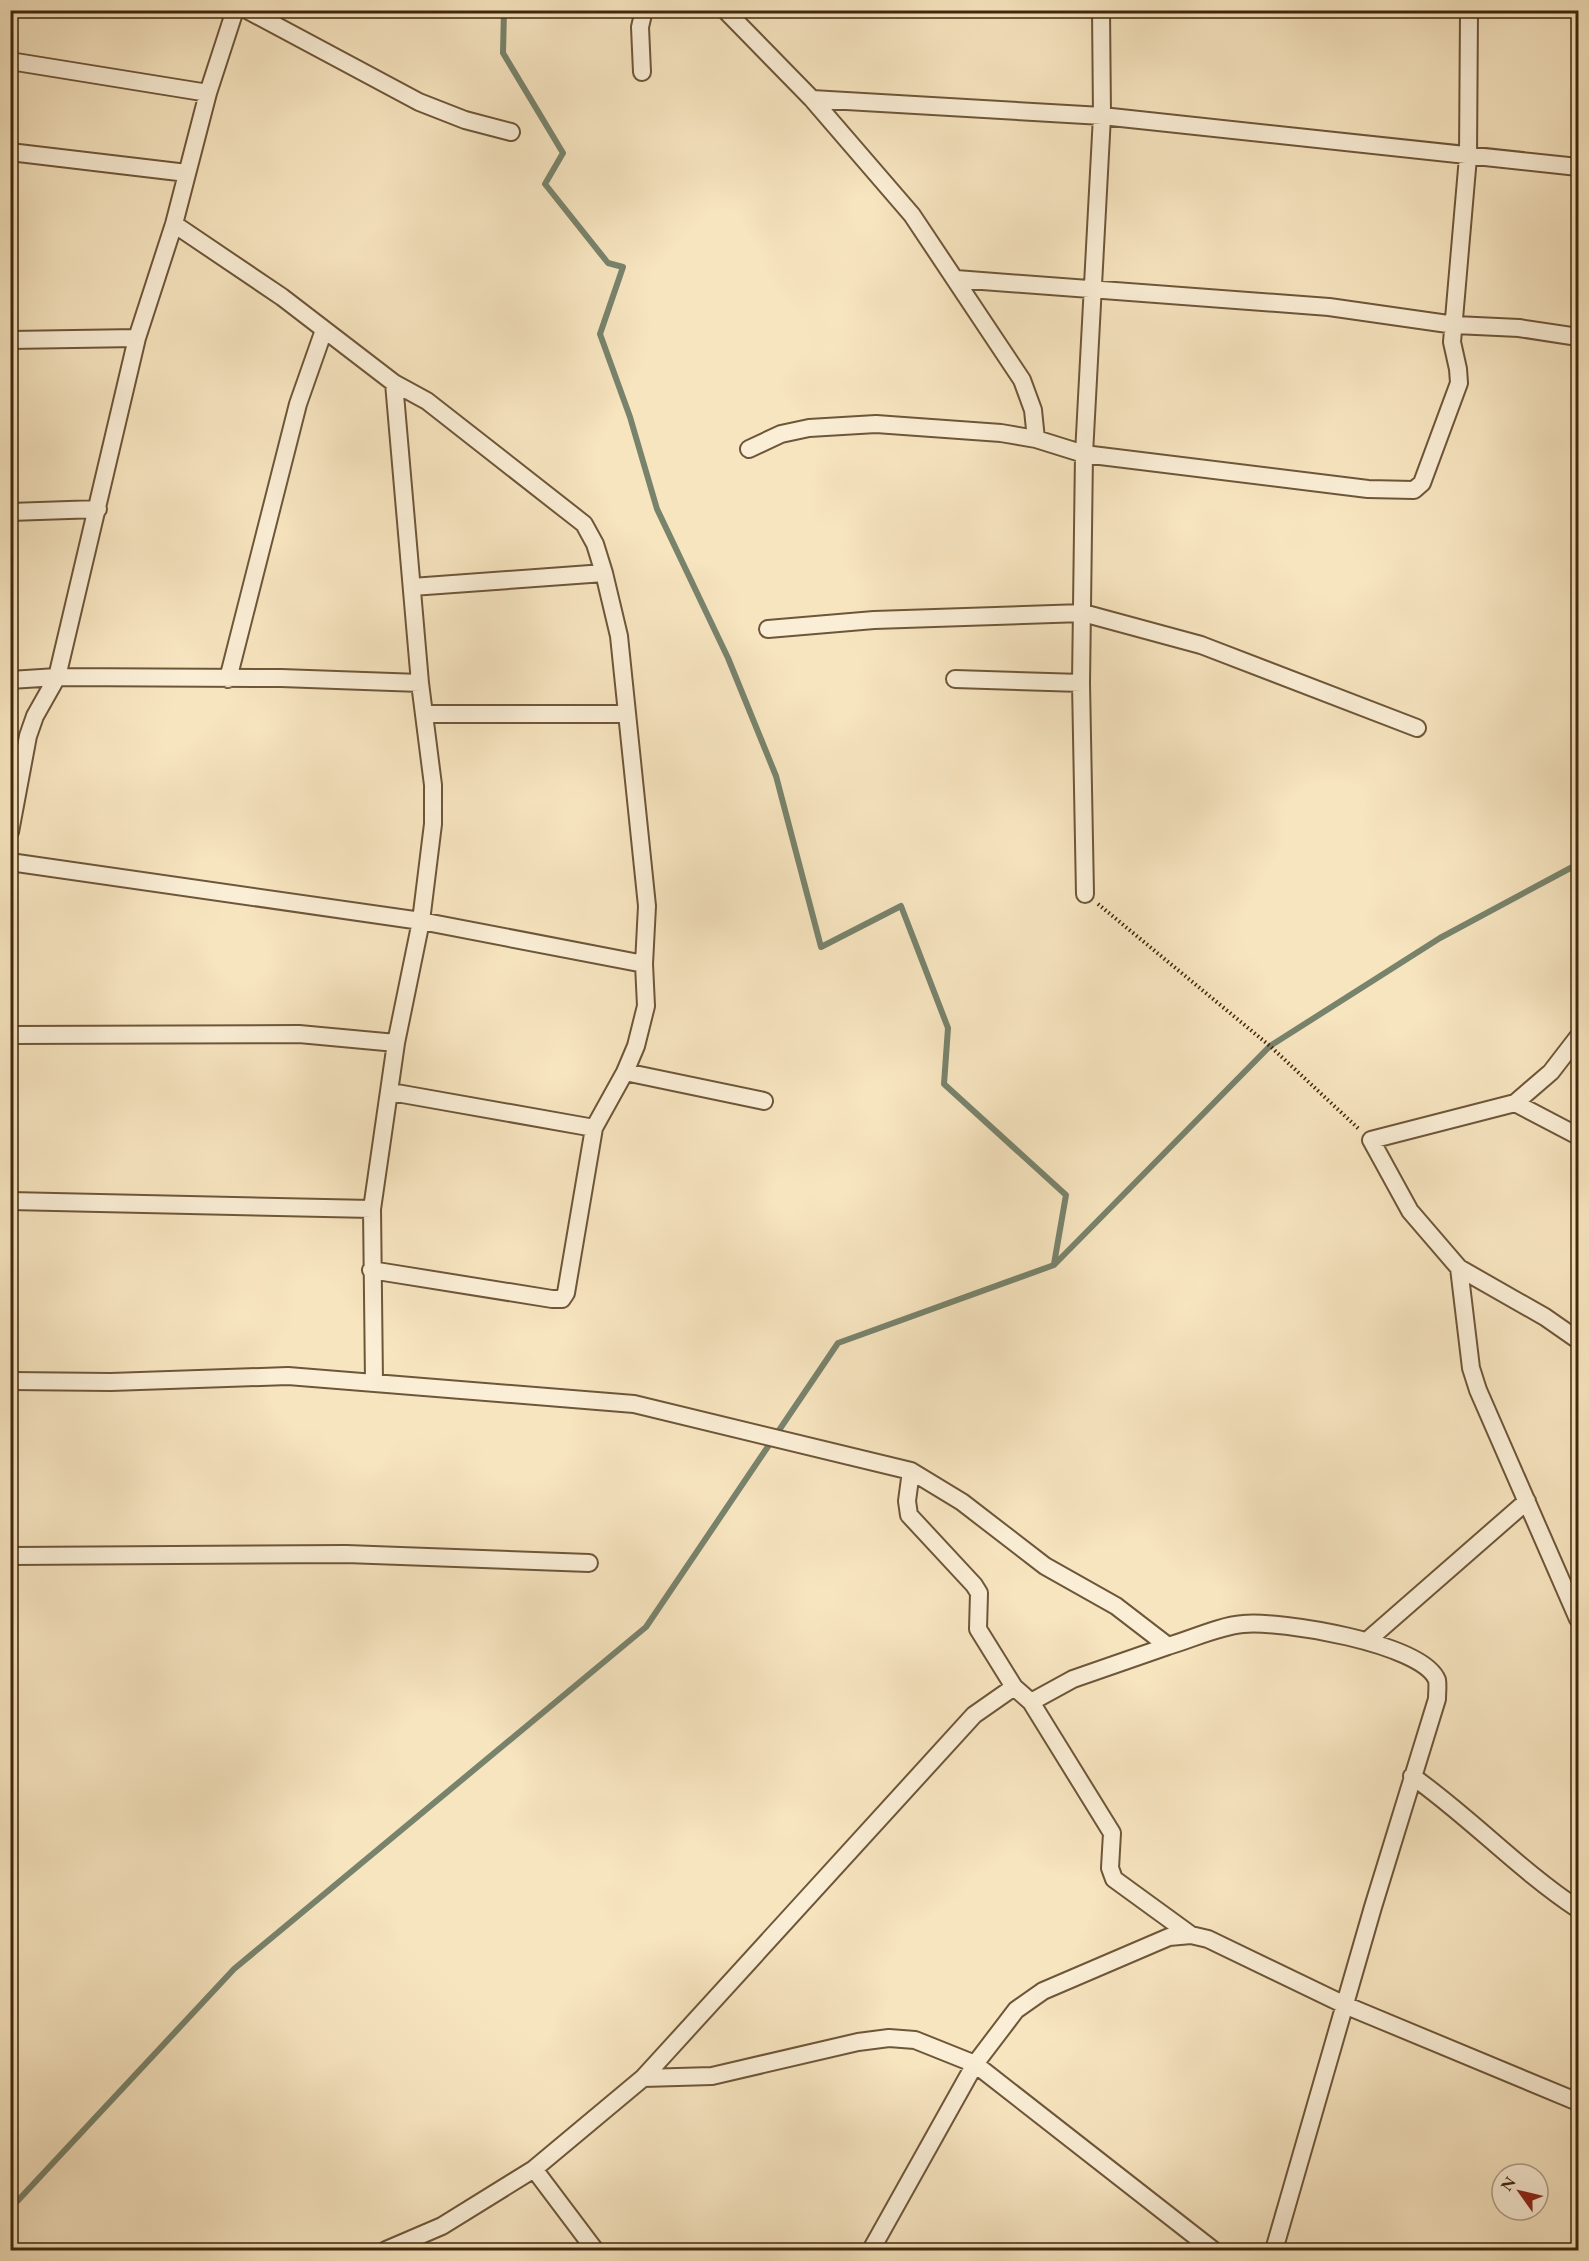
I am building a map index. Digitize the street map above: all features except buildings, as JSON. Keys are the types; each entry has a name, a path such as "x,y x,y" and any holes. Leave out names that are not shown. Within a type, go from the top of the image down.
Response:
{"street":[{"path":"10,832 28,736 35,716 57,677 137,338 174,224 208,93 235,10"},
{"path":"247,10 419,102 465,120 511,132"},
{"path":"642,72 640,27 644,10"},
{"path":"725,10 812,99 912,215 1022,380 1033,411 1036,439"},
{"path":"1085,894 1081,683 1084,454 1091,287 1102,116 1101,10"},
{"path":"749,449 781,434 809,428 876,424 1001,433 1036,439 1084,454 1368,489 1414,490 1422,483 1459,383 1452,342 1467,157 1469,10"},
{"path":"10,61 208,93"},
{"path":"812,99 1102,116 1467,157 1578,167"},
{"path":"10,152 187,173"},
{"path":"174,224 212,248 394,383 427,401 584,524 595,544 619,636 647,906 644,964 646,1006 636,1046 625,1072 594,1128 566,1293 562,1299 371,1270"},
{"path":"956,279 1091,287 1329,307 1455,325 1519,328 1578,337"},
{"path":"228,679 298,404 324,330"},
{"path":"10,340 137,338"},
{"path":"374,1381 372,1209 391,1092 396,1043 421,921 433,824 433,785 420,683 394,383"},
{"path":"10,512 98,509"},
{"path":"412,587 604,573"},
{"path":"768,629 874,620 1083,613 1201,645 1417,728"},
{"path":"10,680 57,677 420,683"},
{"path":"955,679 1081,683"},
{"path":"425,714 626,714"},
{"path":"10,862 421,921 644,964"},
{"path":"10,1035 299,1034 396,1043"},
{"path":"1578,1036 1551,1072 1515,1103 1371,1140 1410,1211 1459,1268 1545,1317 1578,1340"},
{"path":"625,1072 764,1101"},
{"path":"391,1092 594,1128"},
{"path":"1515,1103 1578,1136"},
{"path":"10,1201 372,1209"},
{"path":"1459,1268 1471,1368 1478,1389 1578,1619"},
{"path":"10,1382 111,1382 288,1376 374,1381 634,1404 911,1471 962,1503 1045,1566 1116,1606 1168,1646"},
{"path":"911,1471 907,1501 909,1515 979,1593 978,1629 1014,1687 1031,1702 1112,1833 1110,1868 1114,1879 1191,1935"},
{"path":"1368,1640 1527,1502"},
{"path":"10,1556 346,1554 589,1563"},
{"path":"1031,1702 1073,1680 1168,1646 1241,1624 1266,1623 1368,1640 1426,1666 1437,1681 1437,1699 1412,1776 1347,2006 1274,2250"},
{"path":"386,2250 442,2226 534,2169 643,2078 974,1715 1014,1687"},
{"path":"1412,1776 1454,1806 1521,1866 1578,1910"},
{"path":"871,2250 975,2064 1016,2010 1043,1991 1169,1937 1191,1935 1208,1939 1347,2006 1578,2102"},
{"path":"643,2078 712,2076 858,2042 889,2038 915,2040 975,2064 1213,2250"},
{"path":"534,2169 595,2250"}],"path":[{"path":"1085,894 1270,1046 1371,1140"}],"waterway":[{"path":"504,10 503,53 563,153 545,184 608,263 623,267 600,334 630,417 657,509 728,658 776,776 821,947 901,906 948,1028 944,1084 1066,1195 1054,1264"},
{"path":"10,2209 234,1969 646,1627 838,1343 1054,1265 1270,1046 1440,938 1578,864"}]}
